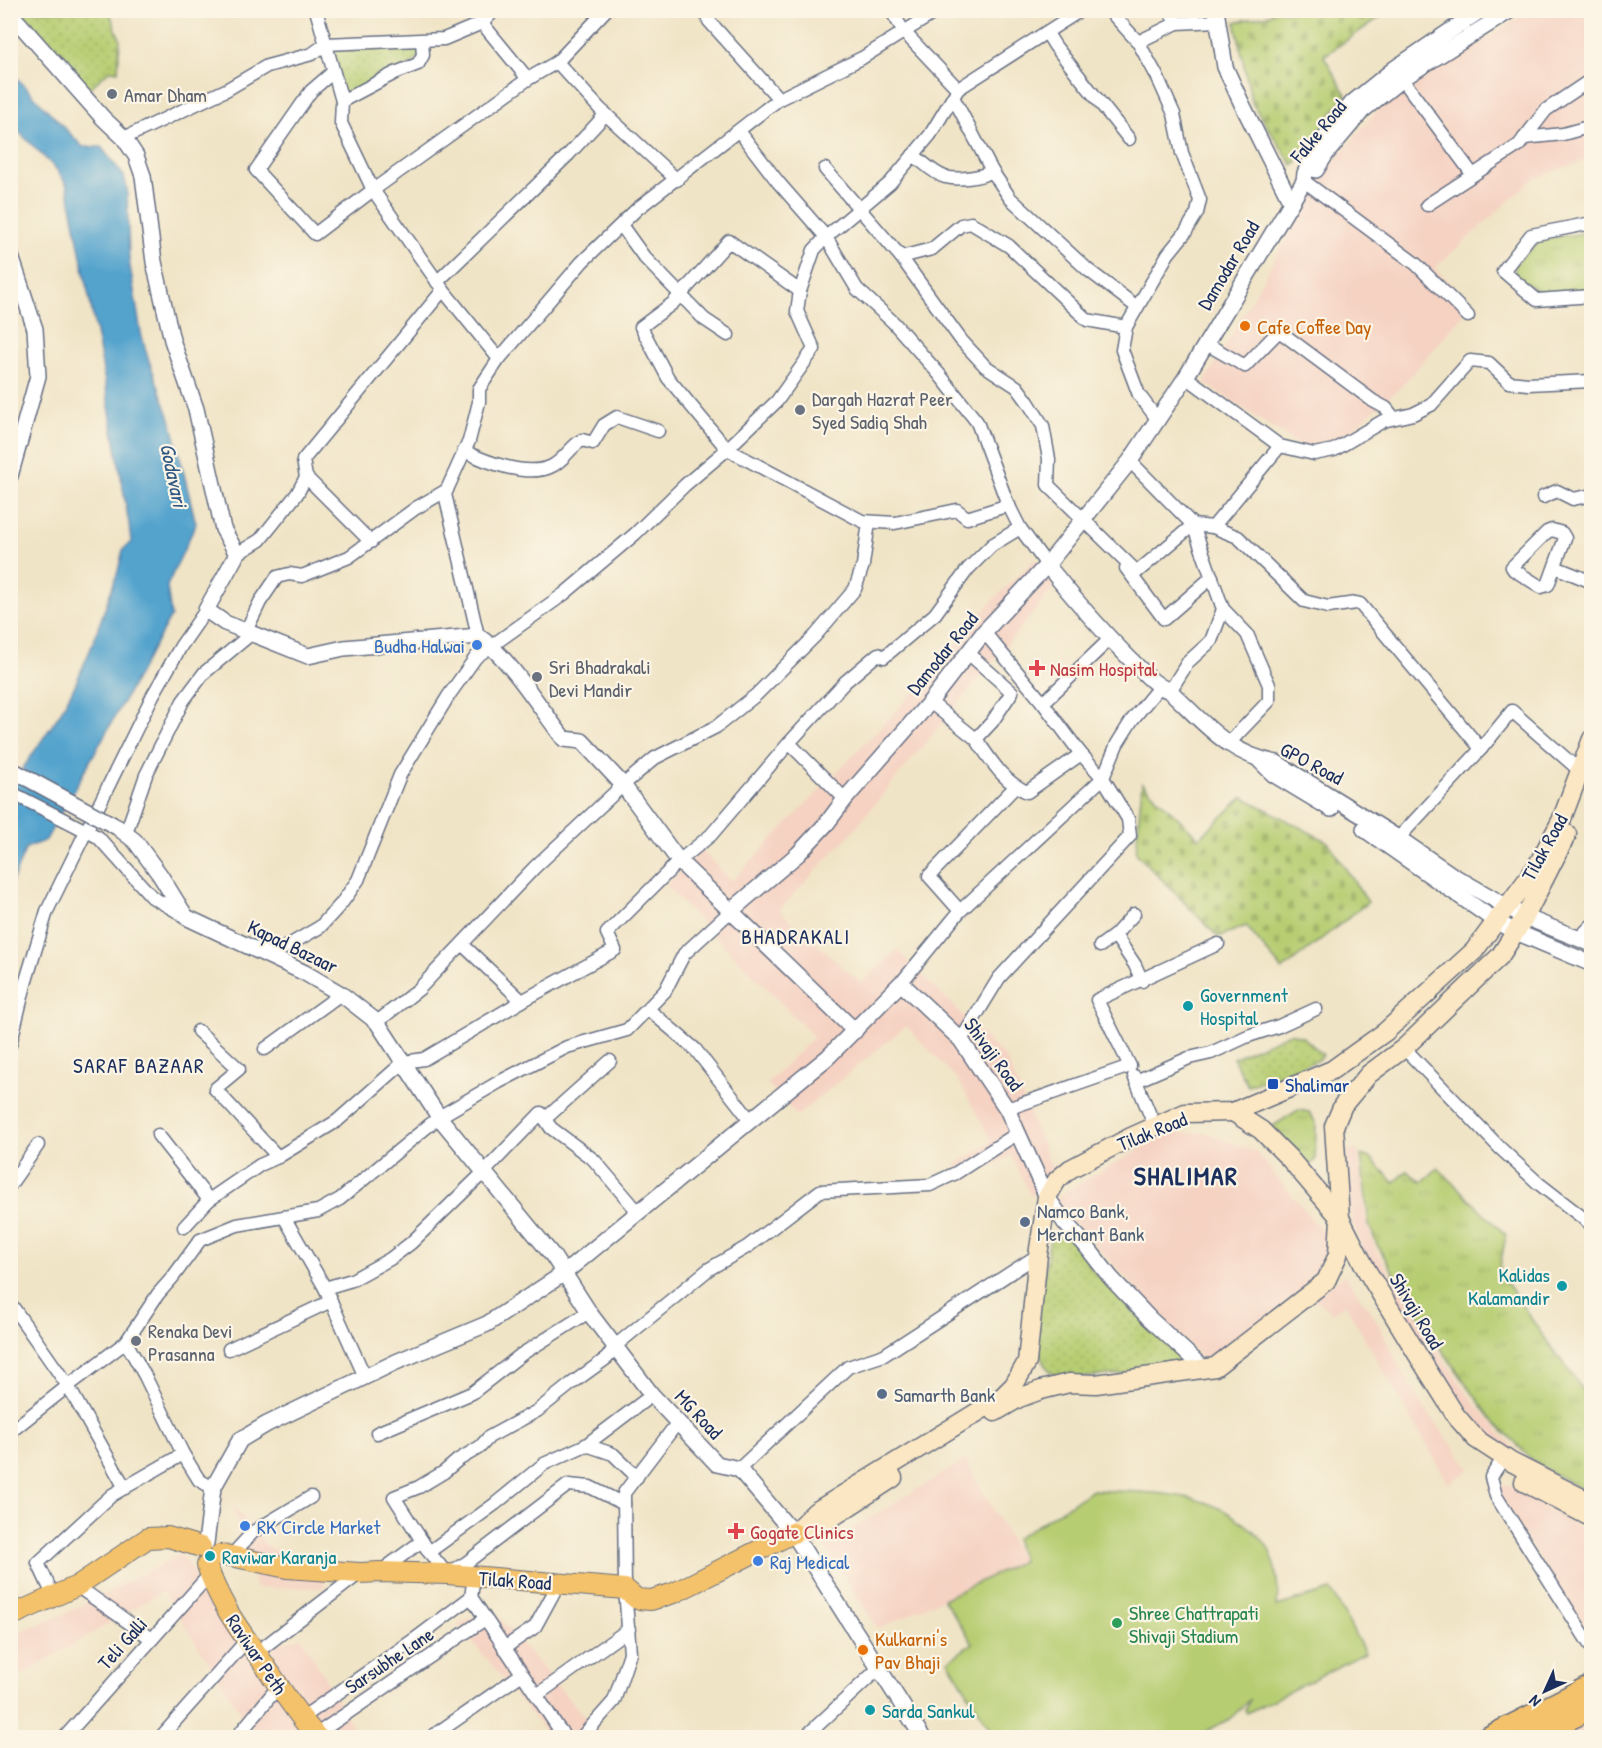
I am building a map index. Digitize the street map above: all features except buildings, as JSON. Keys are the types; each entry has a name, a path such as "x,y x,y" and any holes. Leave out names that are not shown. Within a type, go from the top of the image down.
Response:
{"highway":[{"path":"1487,1737 1592,1685"},
{"path":"1530,1737 1592,1708"}],"main road":[{"name":"Tilak Road","path":"10,1616 77,1586 148,1538 168,1537 212,1557 287,1568 370,1573 447,1574 560,1583 625,1589 637,1599 651,1600 674,1593 793,1533 822,1524 1019,1398 1069,1383 1096,1384 1215,1366 1239,1350 1326,1281 1338,1255 1340,1218 1334,1126 1343,1105 1369,1074 1404,1048 1500,956 1521,924 1558,855 1580,804 1592,739"},
{"name":"Tilak Road","path":"793,1533 815,1512 1002,1396 1014,1385 1027,1362 1038,1256 1047,1197 1057,1180 1070,1169 1185,1113 1233,1112 1332,1070 1360,1051 1474,951 1536,868 1586,772"},
{"name":"Shivaji Road","path":"1233,1112 1261,1130 1289,1158 1340,1218 1367,1271 1456,1416 1476,1439 1501,1462 1592,1518"},
{"name":"Shivaji Road","path":"1338,1255 1355,1269 1450,1425 1472,1451 1592,1503"},
{"path":"1027,1362 1051,1389"},
{"name":"Raviwar Peth","path":"212,1557 224,1603 251,1647 315,1736"}],"street":[{"path":"316,10 342,101 340,123 373,189 440,286 499,359"},
{"path":"124,138 226,90 267,66 312,54 326,44 444,39 482,23 495,10"},
{"path":"333,72 311,91 256,170 315,234 373,189 528,79 558,62 606,10"},
{"path":"704,10 709,21 779,99"},
{"path":"891,10 904,32 956,93 992,171 1010,198 1088,270 1137,307"},
{"path":"478,636 445,494 469,441 479,402 479,389 499,359 582,262 637,209 779,99 862,58 939,10"},
{"path":"270,956 320,927 341,904 358,880 400,775 476,657 564,594 635,534 777,401 814,349 797,311 800,291 814,250 826,237 890,183 930,135 956,93 1082,10"},
{"path":"1109,10 1138,42 1157,76 1174,114 1182,153 1200,200 1197,213 1168,254 1126,327 1122,350 1139,395 1158,420"},
{"path":"1169,10 1177,23"},
{"name":"Falke Road","path":"1291,202 1304,181 1312,177 1326,154 1362,111 1398,74 1481,10"},
{"name":"Falke Road","path":"1398,74 1511,10"},
{"path":"10,13 102,118 124,138 136,156 143,176 154,262 172,340 196,409 223,530 237,554"},
{"path":"1138,42 1177,23 1217,16 1225,67 1291,202"},
{"path":"482,23 528,79"},
{"path":"1047,33 1129,139"},
{"path":"342,101 418,64 423,55 422,41"},
{"path":"558,62 606,114 677,180"},
{"path":"1398,74 1473,175"},
{"path":"1427,206 1519,145 1546,110 1592,79"},
{"path":"371,542 306,477 303,460 440,286 606,114"},
{"path":"1524,138 1563,134 1592,126"},
{"path":"739,131 778,182 826,237 857,289 893,322 977,422 1020,528 1047,565"},
{"path":"913,155 944,177 966,178 986,175 992,171"},
{"path":"825,169 901,257 961,340 986,366 1017,387 1043,426 1049,459 1048,485 1137,572 1193,525 1213,527 1238,537 1304,600 1328,608 1360,604 1481,749"},
{"path":"1304,181 1416,264 1468,316"},
{"name":"Damodar Road","path":"732,910 798,854 827,823 845,799 930,702 984,632 1047,565 1130,461 1186,377 1291,202"},
{"path":"901,257 932,249 961,225 971,223 1009,246 1087,320 1126,327"},
{"path":"1592,224 1531,235 1503,271 1537,300 1592,296"},
{"path":"621,225 644,257 704,319 728,334"},
{"path":"800,291 729,241 673,303 641,327 668,378 727,449 862,521 894,523 957,510 967,518 1009,505"},
{"path":"10,253 35,329 38,376 10,476"},
{"path":"1205,343 1245,366 1279,331 1372,401 1386,408 1394,418"},
{"path":"1186,377 1280,446 1314,454 1334,450 1383,421 1413,414 1431,405 1470,361 1489,363 1509,382 1528,384 1592,381"},
{"path":"464,452 485,462 532,470 549,467 582,440 592,443 604,425 617,417 658,431"},
{"path":"1213,527 1280,446"},
{"path":"1130,461 1193,525 1223,609 1247,634 1269,685 1269,701 1227,745"},
{"path":"10,1045 47,911 153,694 181,646 206,610 237,554 260,540 297,494 306,477"},
{"path":"122,830 146,775 183,701 204,673 249,633 260,602 277,577 290,574 302,576 349,556 416,508 447,490"},
{"path":"1543,497 1557,491 1573,500 1592,495"},
{"path":"377,1022 419,989 535,867 623,785 655,758 716,727 756,695 815,636 855,589 863,565 869,522"},
{"path":"184,1227 209,1200 260,1165 336,1121 404,1062 423,1059 522,1000 615,950 607,933 679,861 711,835 789,743 852,675 878,654 884,657 935,614 968,569 992,545 1020,528"},
{"path":"1552,530 1562,533 1565,537 1555,567 1548,585 1544,588 1512,567 1547,532 1552,530"},
{"path":"1121,556 1121,561 1138,587 1164,619 1212,578"},
{"name":"GPO Road","path":"1047,565 1084,612 1110,639 1227,745 1259,760 1273,774 1366,824 1503,914 1592,964"},
{"path":"1555,567 1592,582"},
{"path":"212,1557 213,1488 240,1440 396,1362 487,1324 563,1274 751,1121 855,1031 901,983 960,911 1103,778 1117,744 1132,720 1211,641 1223,609"},
{"path":"206,610 225,623 308,656 344,648 478,636 491,645 564,739 582,741 623,785 679,861 855,1031"},
{"path":"961,1040 999,978 1130,836 1128,819 1103,778 1081,754 1043,703 984,632"},
{"path":"1043,703 1110,639"},
{"path":"968,653 1012,692"},
{"path":"976,739 992,722 1012,692 1026,683"},
{"path":"930,702 976,739 1001,775 1015,787 1027,792 1081,754"},
{"path":"1395,842 1481,749 1512,711 1586,772"},
{"path":"789,743 845,799"},
{"path":"10,769 122,830 135,841 186,916"},
{"path":"960,911 929,876 1015,787"},
{"path":"10,792 98,837 152,897 186,916"},
{"path":"10,1432 126,1342 158,1294 200,1240 237,1225 318,1211 340,1199 439,1117 499,1082 567,1047 627,1030 665,991 684,954 732,910"},
{"path":"1100,946 1115,935 1134,914"},
{"name":"Kapad Bazaar","path":"186,916 305,973 341,994 377,1022 439,1117"},
{"name":"GPO Road","path":"1521,924 1585,941"},
{"path":"1585,941 1592,925"},
{"path":"1115,935 1135,965 1142,981"},
{"path":"462,944 522,1000"},
{"path":"1155,1126 1130,1066 1097,1000 1218,944"},
{"name":"Shivaji Road","path":"901,983 961,1040 1007,1109 1047,1197 1065,1223 1111,1278 1149,1318 1203,1368"},
{"path":"264,1049 341,994"},
{"path":"1136,1081 1189,1058 1211,1053 1248,1036 1279,1026 1316,1009"},
{"path":"649,1010 695,1049 751,1121"},
{"path":"198,1031 239,1069 215,1089 278,1156"},
{"path":"1404,1048 1500,1148 1538,1183 1592,1225"},
{"path":"545,1119 610,1061"},
{"path":"1007,1109 1130,1066"},
{"path":"325,1288 352,1280 390,1259 411,1243 541,1113 551,1128 594,1160 639,1213"},
{"name":"MG Road","path":"439,1117 553,1256 589,1312 652,1395 717,1464 739,1469 793,1533 923,1737"},
{"path":"624,1504 590,1487 567,1485 466,1563 447,1574 425,1546 393,1497 419,1487 480,1447 489,1437 537,1411 607,1358 615,1347 709,1269 747,1247 820,1191 930,1185 956,1173 1018,1133"},
{"path":"158,1135 209,1200"},
{"path":"10,1185 38,1144"},
{"path":"284,1217 325,1288 365,1377"},
{"path":"739,1469 814,1396 848,1367 884,1355 1038,1256"},
{"path":"229,1350 331,1301"},
{"path":"10,1303 68,1386 125,1488"},
{"path":"377,1433 472,1393 522,1354 589,1312"},
{"path":"126,1342 150,1385 183,1454 199,1480 213,1488"},
{"path":"160,1737 251,1647 370,1573 425,1546 495,1504 544,1464 586,1445 652,1395"},
{"path":"581,1737 614,1701 630,1653 625,1589 624,1493 678,1422"},
{"path":"586,1445 613,1454 637,1477"},
{"path":"53,1595 38,1563 112,1495 183,1454"},
{"path":"1501,1462 1491,1478 1496,1496 1592,1648"},
{"name":"Teli Galli","path":"64,1737 152,1639 212,1557 311,1497"},
{"path":"474,1577 471,1597 537,1695 559,1735"},
{"path":"504,1648 535,1627 560,1583"},
{"path":"77,1586 152,1639"},
{"path":"302,1718 471,1597"},
{"name":"Sarsubhe Lane","path":"315,1736 485,1619"},
{"path":"537,1695 628,1629"},
{"path":"804,1737 878,1669"},
{"path":"430,1737 522,1674"},
{"path":"236,1737 279,1687"}],"shaded area":[{"path":"1529,11 1591,11 1591,158 1533,179 1435,268 1471,305 1402,386 1343,437 1302,447 1204,383 1322,176 1378,109"},
{"path":"1035,559 1056,585 851,833 779,910 861,983 897,950 1007,1060 1054,1173 1031,1196 1011,1156 964,1179 955,1164 992,1141 958,1080 906,1026 797,1116 767,1083 814,1037 666,886 701,850 732,881 915,691 995,598"},
{"path":"1168,1133 1207,1133 1256,1152 1331,1242 1327,1270 1207,1365 1056,1203 1058,1196"},
{"path":"1347,1150 1358,1150 1367,1225 1375,1249 1430,1338 1419,1346 1364,1257 1350,1213"},
{"path":"1345,1275 1377,1321 1400,1368 1425,1409 1470,1469 1449,1484 1345,1304 1332,1313 1313,1297"},
{"path":"1437,1349 1473,1401 1518,1453 1514,1458 1486,1431 1460,1400 1429,1355"},
{"path":"965,1460 1022,1561 878,1629 824,1546"},
{"path":"1506,1484 1591,1534 1591,1638 1496,1491"},
{"name":"RK Circle Market","path":"233,1505 268,1547 328,1575 323,1588 256,1588"},
{"path":"181,1554 247,1653 301,1637 359,1737 262,1737 246,1721 163,1591 12,1681 10,1635 63,1615"},
{"path":"494,1612 602,1737 550,1737 457,1623"},
{"path":"1591,1713 1591,1737 1546,1737"}],"green space":[{"path":"14,11 109,11 120,39 118,71 110,70 84,93"},
{"path":"1272,11 1389,11 1324,56 1346,95 1293,166 1252,103 1235,22 1272,14"},
{"path":"418,43 421,54 414,63 343,98 329,47"},
{"path":"1584,233 1589,294 1550,294 1514,277 1515,264 1541,239"},
{"path":"1142,783 1199,838 1243,797 1328,842 1368,902 1282,970 1246,926 1218,937 1136,853"},
{"path":"1290,1033 1303,1037 1323,1055 1316,1061 1248,1086 1233,1058"},
{"path":"1298,1110 1309,1112 1316,1123 1315,1160 1309,1166 1303,1167 1270,1130"},
{"path":"1361,1155 1372,1159 1394,1183 1407,1171 1422,1182 1438,1168 1506,1235 1499,1271 1591,1401 1591,1494 1536,1464 1492,1420 1432,1336 1377,1245 1369,1225"},
{"path":"1059,1235 1077,1246 1095,1273 1183,1360 1183,1369 1062,1379 1051,1372 1039,1353 1036,1329 1050,1238"},
{"name":"Shree Chattrapati Shivaji Stadium","path":"1093,1490 1180,1496 1207,1503 1233,1516 1260,1537 1270,1552 1277,1579 1277,1606 1331,1590 1365,1653 1247,1713 1245,1710 1250,1699 1230,1719 1195,1737 995,1737 948,1661 973,1643 943,1599 1022,1561 1015,1539"}],"water":[{"name":"Godavari","path":"11,72 83,147 101,147 124,176 127,188 129,260 141,333 172,424 196,524 167,586 171,616 46,840 26,848 11,884 11,786 59,715 75,685 91,648 123,550 131,542 100,353 67,185 57,170 11,124"}],"place":[{"name":"Amar Dham","path":"112,94"},
{"name":"Cafe Coffee Day","path":"1245,326"},
{"name":"Dargah Hazrat Peer Syed Sadiq Shah","path":"800,410"},
{"name":"Budha Halwai","path":"477,645"},
{"name":"Nasim Hospital","path":"1037,668"},
{"name":"Sri Bhadrakali Devi Mandir","path":"537,677"},
{"name":"Government Hospital","path":"1188,1006"},
{"name":"Shalimar","path":"1273,1084"},
{"name":"Namco Bank, Merchant Bank","path":"1025,1222"},
{"name":"Kalidas Kalamandir","path":"1562,1286"},
{"name":"Renaka Devi Prasanna","path":"136,1341"},
{"name":"Samarth Bank","path":"882,1394"},
{"name":"RK Circle Market","path":"245,1526"},
{"name":"Gogate Clinics","path":"736,1531"},
{"name":"Raviwar Karanja","path":"210,1556"},
{"name":"Raj Medical","path":"758,1561"},
{"name":"Shree Chattrapati Shivaji Stadium","path":"1117,1623"},
{"name":"Kulkarni's Pav Bhaji","path":"863,1650"},
{"name":"Sarda Sankul","path":"870,1710"}],"district":[{"name":"BHADRAKALI","path":"796,936"},
{"name":"SARAF BAZAAR","path":"139,1065"},
{"name":"SHALIMAR","path":"1186,1175"}]}
